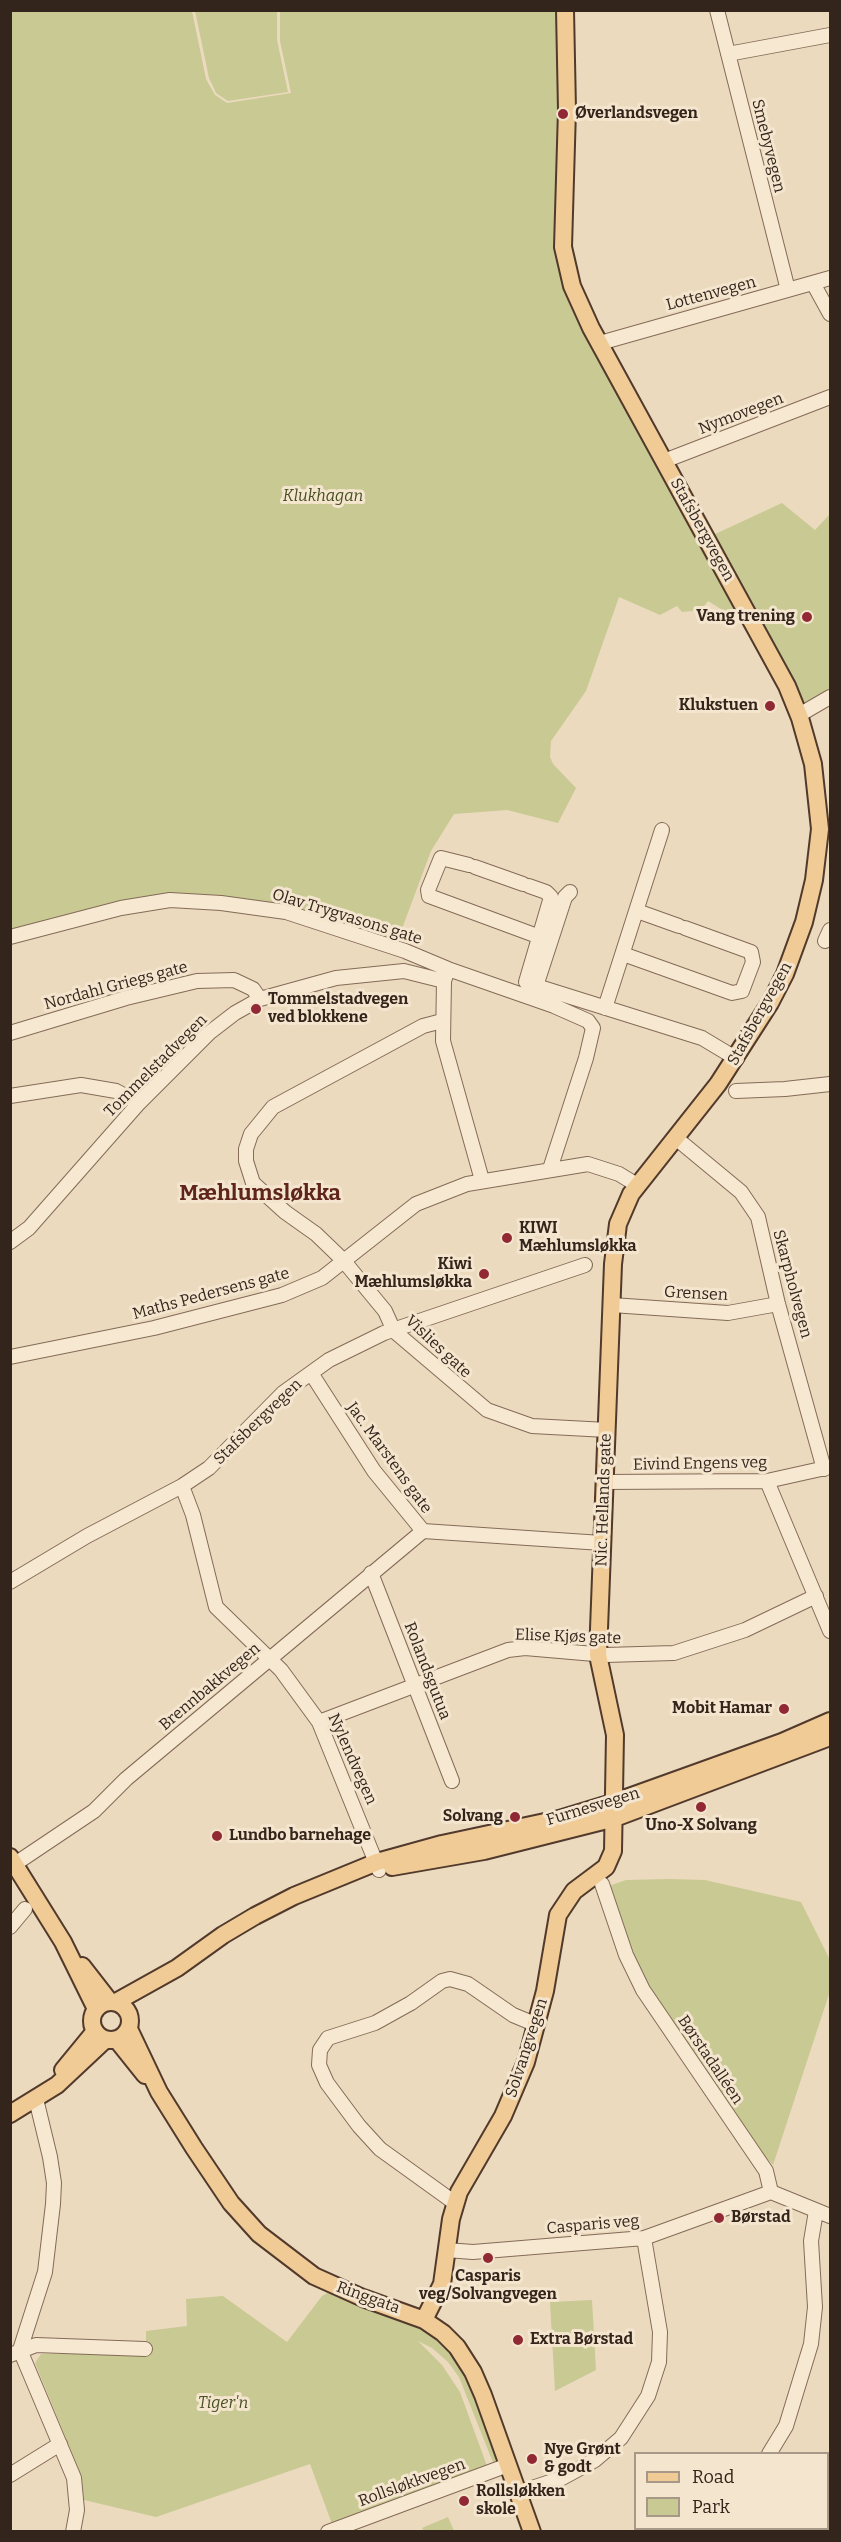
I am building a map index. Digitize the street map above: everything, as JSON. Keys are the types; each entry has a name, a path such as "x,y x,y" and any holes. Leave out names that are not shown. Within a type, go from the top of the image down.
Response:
{"main road":[{"name":"Stafsbergvegen","path":"565,10 567,110 563,247 578,303 753,620 799,715 813,764 819,806 814,880 804,922 784,974 737,1059 677,1138 637,1185"},
{"name":"Nic. Hellands gate","path":"615,1810 615,1735 600,1677 598,1655 604,1482 618,1224 626,1202 637,1185"},
{"name":"Furnesvegen","path":"615,1810 831,1720"},
{"name":"Furnesvegen","path":"108,2005 177,1968 223,1935 255,1916 294,1896 350,1874 378,1866 484,1851 615,1810 831,1737"},
{"name":"Solvangvegen","path":"424,2320 440,2290 455,2203 511,2101 537,2025 558,1915 574,1891 598,1873 611,1858 615,1810"},
{"path":"13,1860 63,1942 108,2005 92,2019 115,2031"},
{"name":"Furnesvegen","path":"10,2114 57,2085 115,2031 177,1968"},
{"name":"Ringgata","path":"108,2005 125,2008 115,2031 159,2092 231,2204 271,2245 297,2265 332,2285 424,2320 444,2333 468,2363 508,2465 531,2532"}],"street":[{"name":"Smebyvegen","path":"717,10 788,290"},
{"path":"728,54 831,35"},
{"name":"Lottenvegen","path":"600,343 831,278"},
{"path":"813,284 831,314"},
{"name":"Nymovegen","path":"664,461 831,397"},
{"path":"799,715 831,697"},
{"path":"604,1008 663,830"},
{"path":"540,937 429,896 428,890 441,858 472,866 546,892 551,897 540,937 526,982 702,1038 737,1059"},
{"path":"536,986 565,897 570,892"},
{"name":"Olav Trygvasons gate","path":"10,937 121,908 170,900 221,903 286,912 411,953 446,975"},
{"path":"623,954 732,993 742,991 753,962 751,952 637,911"},
{"name":"Tommelstadvegen","path":"10,1242 29,1228 140,1103 209,1033 235,1013 261,999 336,978 404,971 446,975"},
{"path":"482,1180 451,1074 442,1021 446,999 446,975 554,1006 588,1021 593,1029 586,1058 550,1169"},
{"name":"Nordahl Griegs gate","path":"10,1033 126,998 197,981 234,980 253,989 261,999"},
{"name":"Vislies gate","path":"442,1021 423,1026 273,1107 251,1134 246,1161 253,1183 285,1212 316,1234 343,1260 385,1311 394,1331 487,1410 532,1426 607,1430"},
{"path":"736,1091 831,1084"},
{"path":"10,1096 81,1085 107,1089 140,1103"},
{"name":"Skarpholvegen","path":"677,1138 741,1192 753,1207 778,1305 827,1468"},
{"name":"Maths Pedersens gate","path":"10,1357 154,1328 282,1295 322,1278 416,1204 440,1193 482,1180 588,1164 619,1174 637,1185"},
{"name":"Stafsbergvegen","path":"10,1582 87,1536 182,1486 209,1468 283,1393 347,1351 384,1333 585,1265"},
{"name":"Grensen","path":"612,1305 728,1313 778,1305"},
{"name":"Jac. Marstens gate","path":"311,1373 374,1471 423,1530 602,1543"},
{"name":"Eivind Engens veg","path":"604,1482 767,1481 827,1468"},
{"path":"767,1481 831,1631"},
{"name":"Nylendvegen","path":"182,1486 193,1515 216,1607 270,1657 319,1722 378,1866"},
{"name":"Brennbakkvegen","path":"13,1860 94,1810 126,1779 423,1530"},
{"name":"Rolandsgutua","path":"371,1573 452,1781"},
{"name":"Elise Kjøs gate","path":"319,1722 508,1650 525,1648 598,1655 645,1655 692,1649 745,1630 816,1596"},
{"name":"Børstadalléen","path":"602,1884 626,1956 643,1990 766,2171 771,2192"},
{"path":"10,1927 25,1909"},
{"path":"455,2203 380,2149 359,2126 327,2083 319,2065 320,2050 328,2038 375,2023 411,2003 442,1981 450,1979 468,1984 513,2015 537,2025"},
{"path":"36,2098 54,2183 53,2215 45,2272 15,2353 60,2444 76,2489 77,2510 73,2532"},
{"path":"771,2192 831,2216"},
{"name":"Casparis veg","path":"446,2250 483,2251 644,2238 771,2192"},
{"path":"770,2452 786,2427 811,2344 815,2307 811,2241 816,2211"},
{"path":"517,2493 562,2478 595,2460 621,2438 648,2396 656,2375 660,2340 644,2238"},
{"path":"15,2353 36,2345 144,2349"},
{"path":"10,2475 60,2444"},
{"name":"Rollsløkkvegen","path":"328,2532 508,2465"}],"green space":[{"name":"Klukhagan","path":"11,11 192,11 206,79 215,95 227,103 291,93 280,41 280,11 560,11 559,252 739,615 735,625 730,627 724,623 729,614 708,601 701,610 682,612 677,606 660,615 619,597 586,691 551,741 550,757 553,764 576,788 558,823 507,810 454,814 431,851 397,942 206,895 11,931"},
{"path":"195,11 277,11 277,40 288,92 228,101 216,93 209,78"},
{"path":"782,503 815,530 830,514 830,691 812,703 798,701 713,535"},
{"path":"626,1880 705,1880 801,1902 830,1960 830,1991 773,2165 755,2145 651,1993 629,1949 609,1886"},
{"name":"Tiger'n","path":"329,2292 392,2314 399,2321 400,2315 439,2336 464,2366 497,2460 494,2463 459,2377 448,2362 432,2348 418,2341 442,2365 460,2392 487,2466 332,2524 310,2464 156,2517 84,2500 81,2475 35,2363 41,2354 146,2353 146,2331 187,2326 186,2299 223,2296 287,2342 322,2296"},
{"path":"592,2300 596,2370 555,2391 550,2302"},
{"path":"448,2517 454,2531 424,2531 422,2528"}],"place":[{"name":"Øverlandsvegen","path":"563,114"},
{"name":"Vang trening","path":"807,617"},
{"name":"Klukstuen","path":"770,706"},
{"name":"Tommelstadvegen ved blokkene","path":"256,1009"},
{"name":"KIWI Mæhlumsløkka","path":"507,1238"},
{"name":"Kiwi Mæhlumsløkka","path":"484,1274"},
{"name":"Mobit Hamar","path":"784,1709"},
{"name":"Uno-X Solvang","path":"701,1807"},
{"name":"Solvang","path":"515,1817"},
{"name":"Lundbo barnehage","path":"217,1836"},
{"name":"Børstad","path":"719,2218"},
{"name":"Casparis veg/Solvangvegen","path":"488,2258"},
{"name":"Extra Børstad","path":"518,2340"},
{"name":"Nye Grønt & godt","path":"532,2459"},
{"name":"Rollsløkken skole","path":"464,2501"}],"district":[{"name":"Mæhlumsløkka","path":"260,1194"}]}
